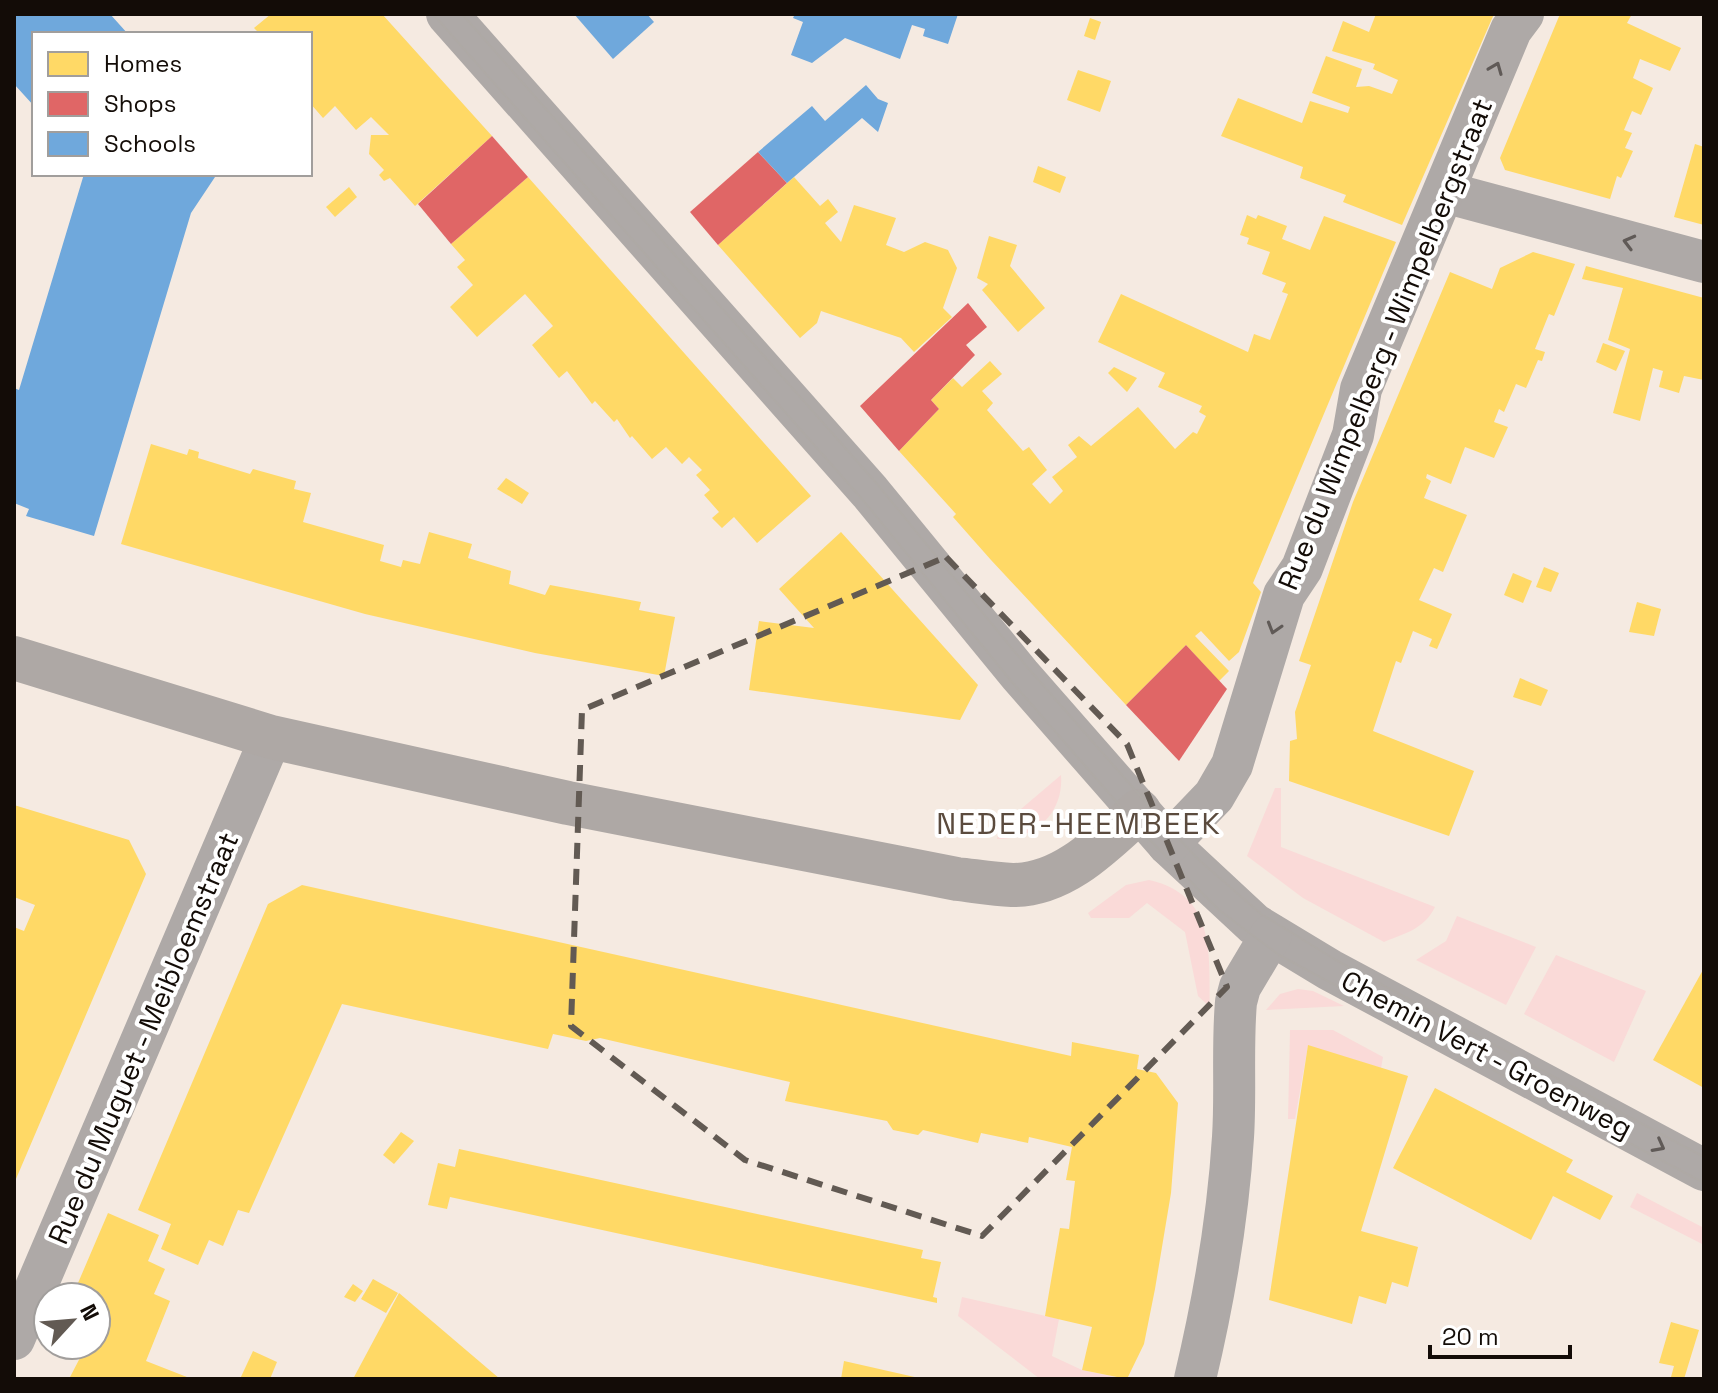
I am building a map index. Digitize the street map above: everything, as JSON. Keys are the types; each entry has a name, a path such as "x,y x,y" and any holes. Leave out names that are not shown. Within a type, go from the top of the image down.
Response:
{"street":[{"name":"Chemin Vert - Groenweg","path":"447,14 870,492 1020,675 1139,811 1226,901 1271,935 1704,1170"},
{"name":"Rue du Wimpelberg - Wimpelbergstraat","path":"1168,844 1214,796 1232,765 1284,595 1302,568 1353,435 1361,389 1511,30 1523,14"},
{"path":"1444,192 1704,262"},
{"path":"14,658 271,737 568,803 957,879 1014,885 1034,883 1064,871 1139,811"},
{"name":"Rue du Muguet - Meibloemstraat","path":"14,1339 271,737"},
{"path":"1195,1379 1219,1272 1227,1209 1233,1135 1236,1002 1240,987 1271,935"}],"highlighted area":[{"path":"946,557 1127,744 1227,987 982,1236 745,1160 571,1026 582,710"}],"shaded area":[{"path":"1061,775 1058,801 1044,822 1023,835 997,839 1000,827"},
{"path":"1275,788 1281,788 1281,847 1435,907 1431,914 1414,929 1384,942 1303,898 1247,856"},
{"path":"1149,880 1171,888 1187,899 1197,913 1208,947 1210,1007 1198,996 1185,932 1147,903 1129,918 1091,918 1088,913 1126,885"},
{"path":"1457,916 1536,947 1506,1005 1416,960 1446,941"},
{"path":"1556,955 1646,991 1614,1062 1524,1014"},
{"path":"1298,989 1313,991 1344,1006 1266,1010 1280,994"},
{"path":"1290,1030 1333,1030 1383,1057 1381,1068 1308,1046 1295,1119 1288,1119"},
{"path":"1637,1193 1704,1228 1704,1245 1630,1207"},
{"path":"962,1297 1059,1319 1052,1356 1082,1370 1125,1379 1040,1379 958,1316"}],"building: Homes":[{"path":"271,14 382,14 492,136 415,206 390,178 384,181 379,175 384,170 369,154 371,135 389,135 371,117 356,130 335,106 323,118 312,105 312,32 258,32 254,28"},
{"path":"1376,14 1494,14 1402,225 1343,202 1346,195 1300,178 1303,167 1221,136 1238,98 1302,123 1310,101 1348,113 1350,107 1312,93 1326,56 1362,69 1356,87 1369,86 1392,94 1398,80 1373,69 1375,64 1332,51 1343,21 1369,32"},
{"path":"1560,14 1632,14 1627,23 1681,48 1670,71 1640,59 1633,78 1653,88 1641,115 1632,111 1624,130 1632,133 1625,148 1633,151 1621,178 1617,176 1610,199 1505,170 1500,158"},
{"path":"1090,18 1101,22 1095,40 1084,36"},
{"path":"1078,70 1111,81 1100,112 1067,100"},
{"path":"1695,144 1704,147 1704,225 1674,217"},
{"path":"1038,166 1066,177 1060,193 1033,182"},
{"path":"528,177 811,496 757,543 734,517 722,528 712,518 719,512 704,495 710,490 696,475 702,470 689,457 682,464 666,447 652,459 632,436 630,438 617,419 614,422 595,401 592,404 567,371 559,378 532,345 553,326 525,294 477,337 450,307 473,285 457,267 465,260 451,244"},
{"path":"794,177 820,206 828,199 838,212 825,223 841,242 854,205 896,218 886,245 904,252 925,242 948,250 957,268 943,308 952,317 914,352 901,338 821,311 817,323 800,338 718,245"},
{"path":"349,187 357,197 335,217 326,207"},
{"path":"1247,215 1256,219 1258,215 1287,226 1282,239 1310,250 1324,216 1396,242 1253,583 1261,592 1239,652 1229,661 1201,631 1195,636 1229,671 1219,681 1186,645 1126,705 991,560 953,517 956,514 899,451 939,409 931,400 953,378 962,387 990,361 1002,374 982,391 993,403 987,410 1023,451 1029,447 1047,470 1032,484 1050,504 1063,491 1052,477 1077,457 1068,445 1079,436 1091,446 1138,407 1175,449 1193,432 1197,434 1206,416 1199,412 1202,406 1158,387 1165,373 1098,342 1121,294 1248,352 1254,334 1270,340 1288,294 1282,292 1286,283 1262,274 1270,252 1247,244 1249,238 1240,235"},
{"path":"989,236 1017,245 1010,266 1045,308 1018,332 982,290 988,284 977,278"},
{"path":"1533,252 1575,264 1554,316 1549,314 1535,349 1545,352 1542,361 1538,360 1526,388 1516,384 1504,412 1499,409 1494,422 1508,427 1494,458 1465,447 1451,484 1427,474 1426,478 1431,481 1424,498 1467,515 1443,572 1434,568 1419,600 1452,614 1437,649 1429,646 1432,639 1413,631 1401,663 1396,661 1373,731 1474,771 1449,836 1289,781 1290,741 1297,739 1295,712 1311,665 1299,661 1353,502 1450,272 1492,289 1500,268"},
{"path":"1586,266 1704,298 1704,380 1684,376 1679,393 1659,387 1663,371 1653,368 1640,421 1613,413 1630,349 1608,340 1623,288 1582,279"},
{"path":"1603,343 1625,351 1616,371 1596,362"},
{"path":"1114,367 1137,378 1127,392 1108,373"},
{"path":"151,444 187,455 189,449 199,452 198,458 250,474 253,469 296,481 294,489 311,493 303,522 384,545 380,561 401,567 403,560 420,564 429,532 472,544 468,558 511,571 509,584 545,595 550,585 641,602 639,610 675,617 664,676 535,653 365,614 121,544"},
{"path":"506,478 529,493 522,504 497,489"},
{"path":"841,532 978,685 960,720 749,690 759,621 814,628 779,589"},
{"path":"1544,567 1559,573 1551,592 1536,587"},
{"path":"1513,573 1532,581 1523,603 1504,595"},
{"path":"1637,602 1661,609 1654,636 1629,632"},
{"path":"1520,678 1548,690 1541,706 1513,697"},
{"path":"14,805 129,840 146,874 16,1179 14,927 24,931 35,905 14,897"},
{"path":"302,885 1071,1056 1072,1042 1139,1055 1137,1069 1156,1073 1178,1103 1171,1193 1155,1289 1144,1344 1127,1379 1082,1370 1092,1327 1045,1316 1060,1228 1069,1229 1075,1181 1066,1180 1072,1147 1029,1137 1028,1143 981,1133 978,1143 923,1130 918,1135 893,1130 887,1121 785,1101 790,1082 600,1038 586,1041 553,1034 548,1049 342,1004 249,1213 238,1210 223,1246 209,1240 198,1265 161,1249 171,1224 138,1210 268,904"},
{"path":"1704,968 1704,1088 1653,1060"},
{"path":"1308,1045 1408,1076 1361,1231 1418,1247 1408,1287 1392,1282 1386,1304 1359,1296 1352,1324 1269,1300"},
{"path":"1435,1088 1573,1160 1566,1172 1613,1196 1600,1220 1553,1196 1531,1240 1393,1168"},
{"path":"401,1132 414,1141 394,1164 383,1155"},
{"path":"459,1149 923,1250 921,1258 941,1262 933,1297 937,1298 937,1303 450,1197 447,1209 428,1205 438,1163 455,1167"},
{"path":"108,1213 159,1235 148,1261 165,1269 154,1294 170,1301 146,1361 192,1379 69,1379 78,1361 112,1361 112,1281 79,1281"},
{"path":"373,1279 398,1293 386,1313 361,1299"},
{"path":"353,1284 363,1291 355,1302 344,1297"},
{"path":"399,1293 500,1379 353,1379"},
{"path":"1671,1322 1699,1330 1684,1379 1671,1377 1674,1366 1659,1363"},
{"path":"253,1351 277,1362 270,1379 240,1379"},
{"path":"844,1361 919,1378 919,1379 841,1379"}],"building: Shops":[{"path":"492,136 528,177 451,244 418,204"},
{"path":"758,152 787,183 718,245 690,212"},
{"path":"968,303 987,327 966,345 975,355 931,400 939,409 899,451 860,406"},
{"path":"1186,645 1227,689 1179,761 1126,705"}],"building: Schools":[{"path":"14,14 110,14 126,32 32,32 32,104 14,84"},
{"path":"574,14 647,14 654,22 613,59"},
{"path":"795,14 958,14 948,44 923,36 925,29 912,25 900,59 845,38 812,63 791,55 803,22 793,18"},
{"path":"866,85 878,99 888,103 878,132 862,118 787,183 758,152 812,106 825,121"},
{"path":"83,176 216,176 191,213 94,536 26,516 29,509 14,503 14,388 19,390"}],"tram line":[{"path":"433,14 862,499 1012,682 1148,838 1219,910 1279,955 1704,1183"},
{"path":"462,14 878,485 1028,668 1199,860 1261,914 1336,960 1704,1157"}],"district":[{"name":"NEDER-HEEMBEEK","path":"1079,823"}]}
